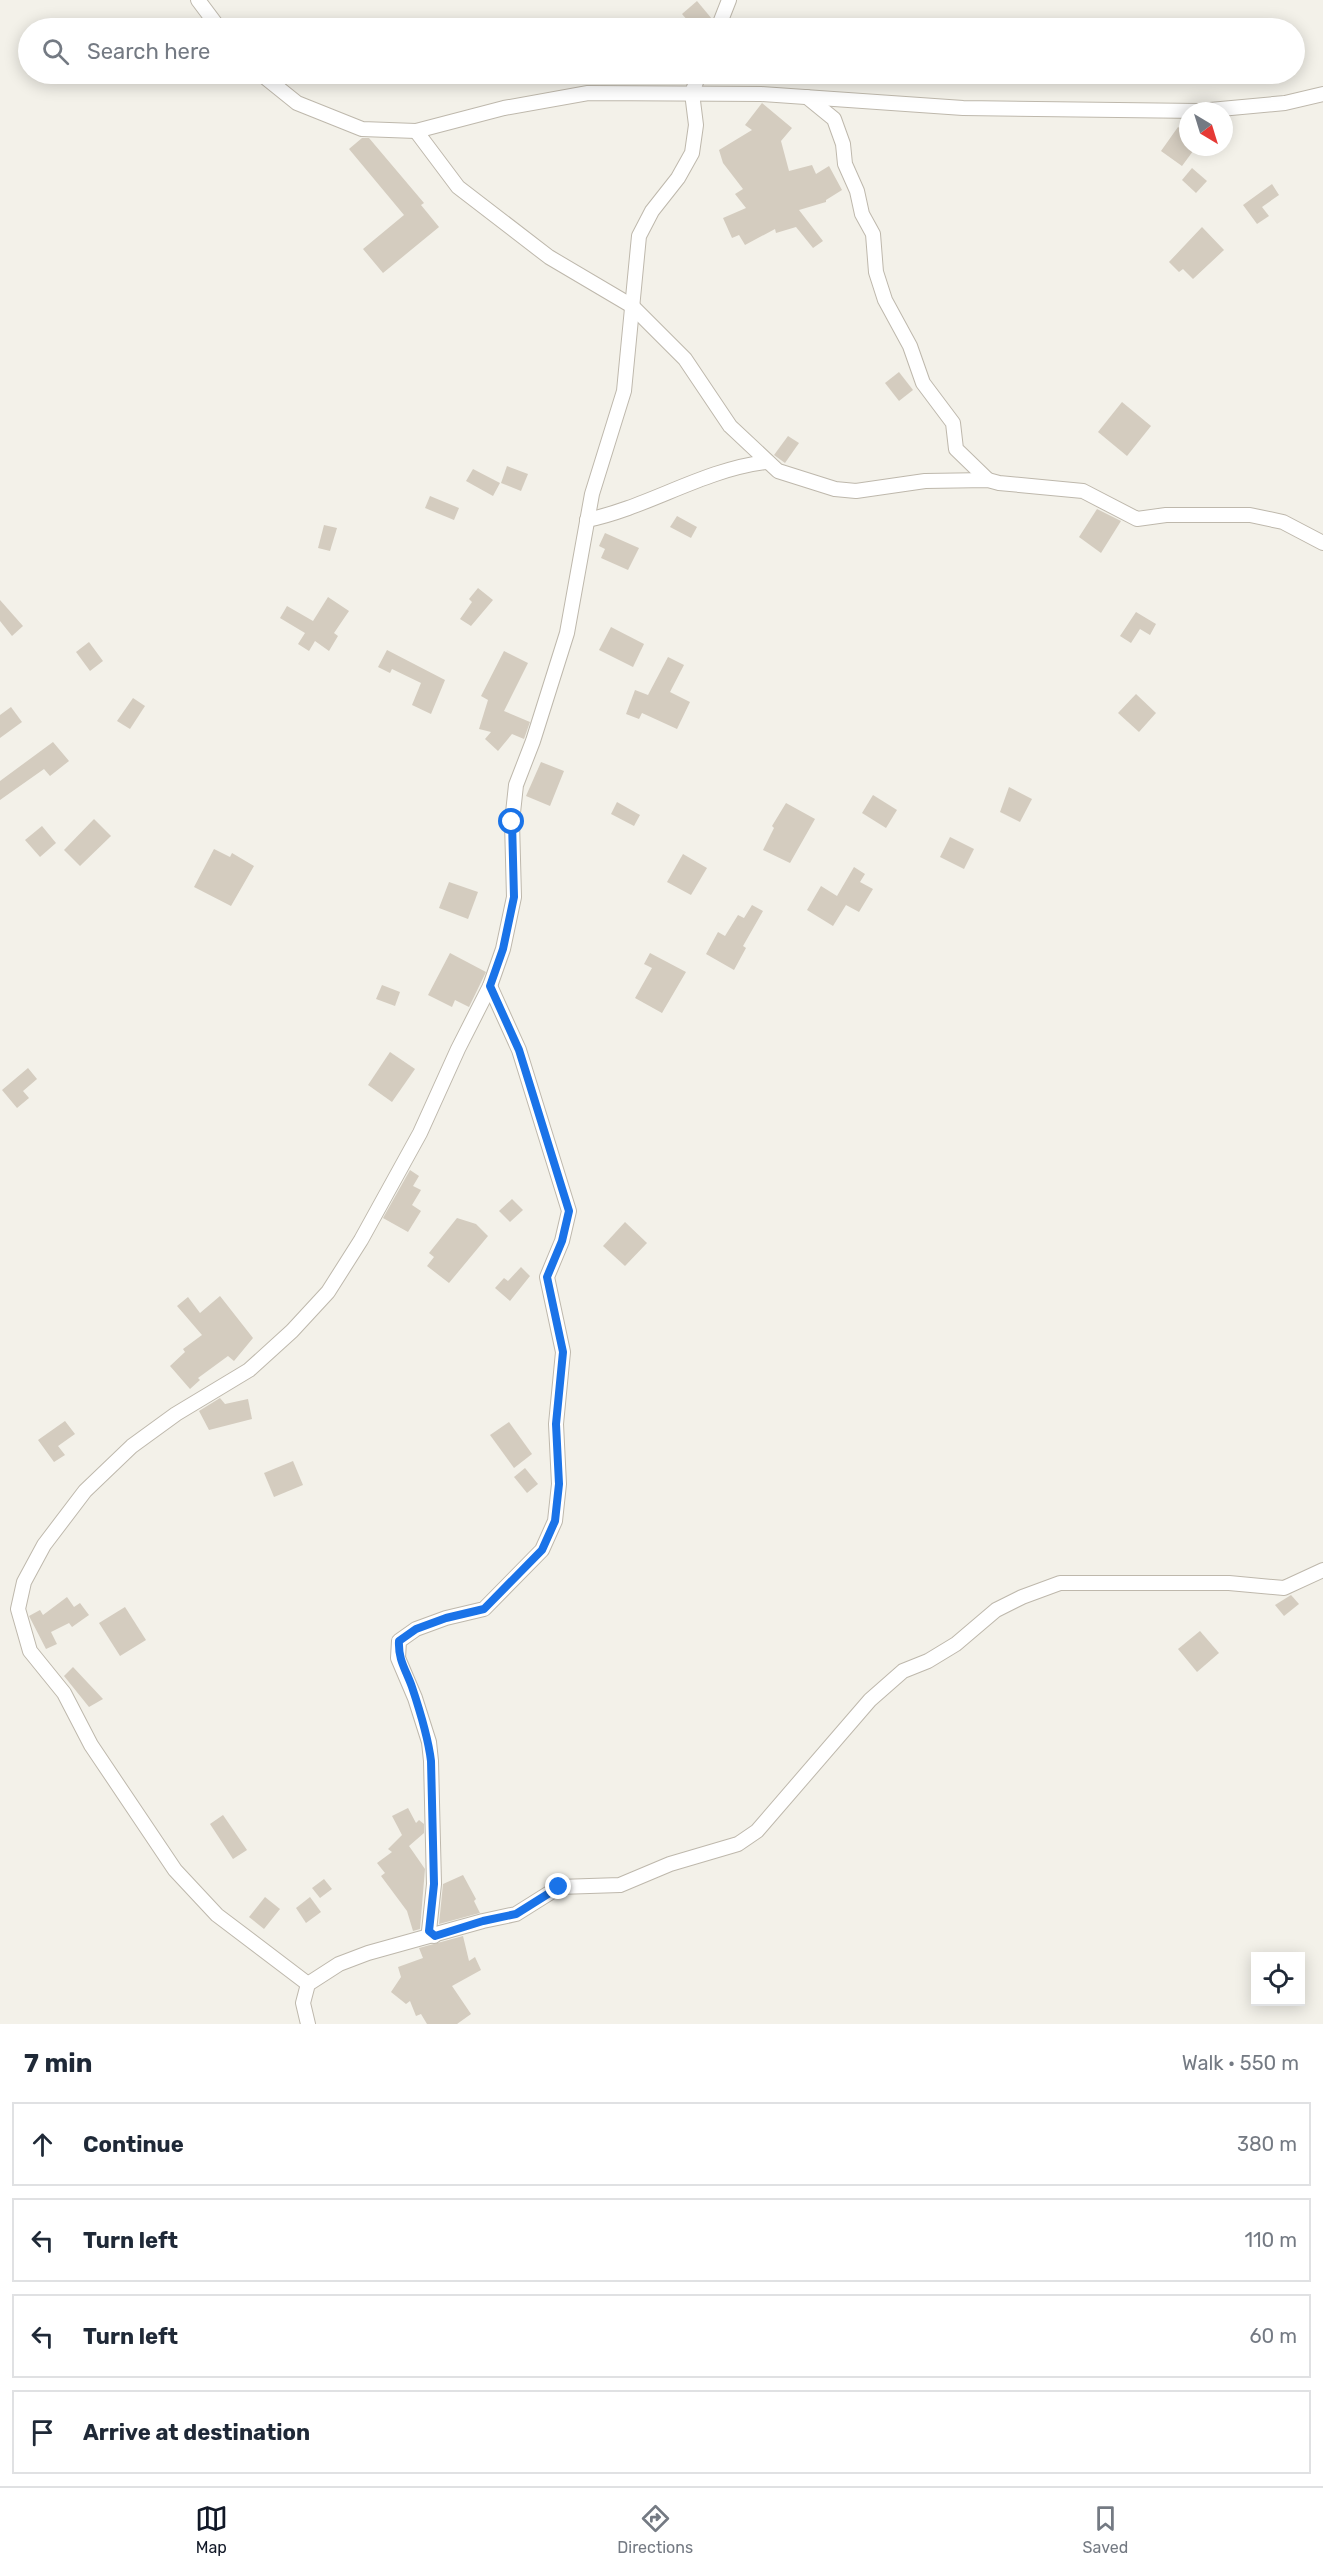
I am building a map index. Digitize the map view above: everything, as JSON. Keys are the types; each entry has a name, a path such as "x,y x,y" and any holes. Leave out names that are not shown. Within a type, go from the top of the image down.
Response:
{"street":[{"path":"198,0 212,18"},
{"path":"722,18 729,0"},
{"path":"273,84 297,103 362,129 417,131 461,122 504,108 588,93 692,93 807,97 963,108 1199,111 1285,103 1323,94"},
{"path":"308,1984 217,1916 175,1870 91,1745 64,1693 30,1651 18,1609 24,1582 44,1545 85,1491 132,1446 176,1414 249,1370 292,1331 328,1292 361,1240 420,1133 458,1049 490,986 503,949 514,897 512,822 516,785 533,741 567,633 592,494 624,391 639,236 652,211 678,178 692,153 696,125 692,93 695,84"},
{"path":"807,97 834,119 843,144 845,164 857,191 862,214 873,234 876,272 885,300 910,346 923,383 953,423 956,449 988,480"},
{"path":"417,131 459,187 549,257 632,306 685,359 730,426 778,471 835,489 856,490 925,481 988,480 1083,491 1137,519 1166,515 1250,515 1283,522 1323,543"},
{"path":"587,520 611,515 686,483 736,466 766,462"},
{"path":"435,1936 429,1931 434,1884 430,1752 407,1674 398,1658 399,1641 416,1629 446,1618 484,1609 509,1585 542,1550 555,1521 559,1484 556,1424 563,1352 547,1277 562,1241 569,1211 519,1050 490,986"},
{"path":"308,2024 303,2003 308,1984 339,1964 483,1921 516,1914 559,1887 621,1885 670,1864 738,1844 757,1831 870,1700 903,1671 928,1661 956,1644 996,1610 1022,1597 1060,1583 1229,1583 1284,1588 1323,1570"}],"building":[{"path":"697,1 711,18 685,18 682,14"},
{"path":"762,103 792,128 781,141 789,171 812,165 816,174 829,166 842,190 826,202 799,210 823,241 813,248 796,227 776,233 775,229 745,245 739,235 732,238 723,218 746,208 735,194 743,189 723,163 719,150 752,130 745,125"},
{"path":"1179,128 1179,156 1189,156 1182,166 1161,151"},
{"path":"362,138 369,138 424,203 421,205 439,227 383,273 363,249 404,215 349,149"},
{"path":"1192,168 1207,181 1196,193 1182,180"},
{"path":"1272,184 1279,195 1262,207 1269,216 1257,224 1243,205"},
{"path":"1202,227 1224,250 1193,279 1183,269 1179,272 1169,262"},
{"path":"899,372 913,390 899,401 885,383"},
{"path":"1122,402 1151,426 1127,456 1098,432"},
{"path":"788,436 799,443 785,463 774,455"},
{"path":"507,466 528,474 521,491 501,483"},
{"path":"473,469 500,483 493,496 466,481"},
{"path":"430,496 459,508 454,520 425,508"},
{"path":"1097,509 1121,521 1101,553 1079,537"},
{"path":"677,516 697,527 691,538 670,527"},
{"path":"324,525 337,528 330,551 318,548"},
{"path":"605,533 639,548 628,570 601,558 605,549 599,546"},
{"path":"478,588 493,600 471,626 460,619 472,602 469,599"},
{"path":"328,597 349,611 334,633 338,636 329,651 315,641 309,651 298,644 305,633 280,618 287,606 313,621"},
{"path":"0,600 23,626 12,636 0,621"},
{"path":"1136,612 1156,624 1150,635 1140,629 1131,643 1120,636"},
{"path":"611,627 644,644 633,667 599,650"},
{"path":"89,642 103,661 90,671 76,652"},
{"path":"387,650 445,680 431,714 412,705 421,683 392,669 390,673 378,667"},
{"path":"504,651 528,663 504,711 530,722 524,739 512,734 498,751 485,739 491,732 479,729 488,700 481,696"},
{"path":"668,657 684,665 670,692 690,702 677,729 642,713 639,719 626,714 635,690 648,695"},
{"path":"1136,694 1156,713 1139,732 1118,713"},
{"path":"133,698 145,706 130,729 117,721"},
{"path":"11,707 22,722 0,738 0,715"},
{"path":"53,742 69,761 50,776 44,769 0,800 0,781"},
{"path":"541,762 564,771 550,806 526,796"},
{"path":"1009,787 1032,799 1020,822 1000,812"},
{"path":"873,795 897,810 886,828 862,813"},
{"path":"617,802 640,815 634,826 611,814"},
{"path":"786,803 815,819 790,863 763,850 774,828 772,826"},
{"path":"94,819 111,836 80,866 64,850"},
{"path":"42,826 56,843 40,857 25,840"},
{"path":"950,837 974,849 964,869 940,857"},
{"path":"214,849 230,857 232,853 254,866 231,906 194,887"},
{"path":"683,854 707,868 691,895 667,882"},
{"path":"854,867 865,874 860,882 873,889 859,912 846,905 833,926 807,910 821,886 837,896"},
{"path":"449,882 478,892 468,919 439,908"},
{"path":"752,905 763,911 743,946 746,948 734,970 706,954 718,932 725,936 738,915 744,918"},
{"path":"450,953 486,972 469,1007 455,1000 452,1007 428,995"},
{"path":"650,953 686,972 662,1013 635,998 652,968 644,964"},
{"path":"382,985 400,992 395,1006 376,999"},
{"path":"390,1052 415,1069 392,1102 368,1085"},
{"path":"28,1068 37,1079 23,1091 29,1098 17,1108 2,1090"},
{"path":"410,1170 419,1176 413,1186 421,1190 412,1205 421,1211 408,1232 383,1218"},
{"path":"512,1199 523,1210 510,1222 499,1211"},
{"path":"457,1218 476,1224 488,1236 449,1283 427,1266 434,1257 429,1253"},
{"path":"625,1222 647,1243 625,1266 603,1246"},
{"path":"521,1267 530,1276 510,1301 495,1288 504,1278 508,1281"},
{"path":"220,1296 253,1338 234,1361 228,1356 198,1378 200,1380 190,1389 170,1366 185,1352 183,1349 202,1335 177,1306 188,1297 200,1313"},
{"path":"220,1398 225,1404 248,1399 252,1419 209,1430 199,1411"},
{"path":"65,1421 75,1434 58,1446 65,1455 54,1462 38,1440"},
{"path":"509,1422 532,1454 514,1468 490,1435"},
{"path":"293,1461 303,1485 274,1497 264,1473"},
{"path":"525,1468 538,1484 527,1493 514,1477"},
{"path":"1291,1595 1299,1604 1284,1616 1275,1605"},
{"path":"67,1597 74,1607 80,1603 89,1615 72,1627 69,1623 51,1632 57,1644 46,1649 29,1616 40,1610 43,1615"},
{"path":"125,1607 146,1640 120,1656 99,1623"},
{"path":"1200,1631 1219,1653 1197,1672 1178,1649"},
{"path":"73,1667 103,1699 89,1707 64,1676"},
{"path":"408,1808 416,1823 419,1820 424,1824 424,1833 409,1846 425,1869 420,1929 413,1931 407,1911 381,1876 385,1873 377,1863 392,1852 388,1849 402,1835 392,1816"},
{"path":"223,1815 247,1850 233,1859 210,1824"},
{"path":"463,1875 476,1899 474,1901 480,1913 439,1924 443,1884"},
{"path":"324,1879 332,1889 320,1898 312,1888"},
{"path":"265,1897 280,1909 264,1929 249,1917"},
{"path":"310,1897 321,1912 306,1923 296,1908"},
{"path":"463,1936 469,1961 475,1957 481,1970 452,1986 471,2014 457,2024 427,2024 421,2014 416,2016 410,2001 406,2004 391,1992 401,1977 398,1967 423,1958 419,1948"}],"route":[{"path":"512,822 514,897 503,949 490,986 519,1050 564,1187 569,1211 562,1241 547,1277 563,1352 556,1424 559,1484 555,1521 542,1550 484,1609 446,1618 416,1629 399,1641 398,1658 407,1674 429,1742 434,1834 432,1863 434,1884 429,1907 429,1931 435,1936 483,1921 516,1914 559,1887"}]}
